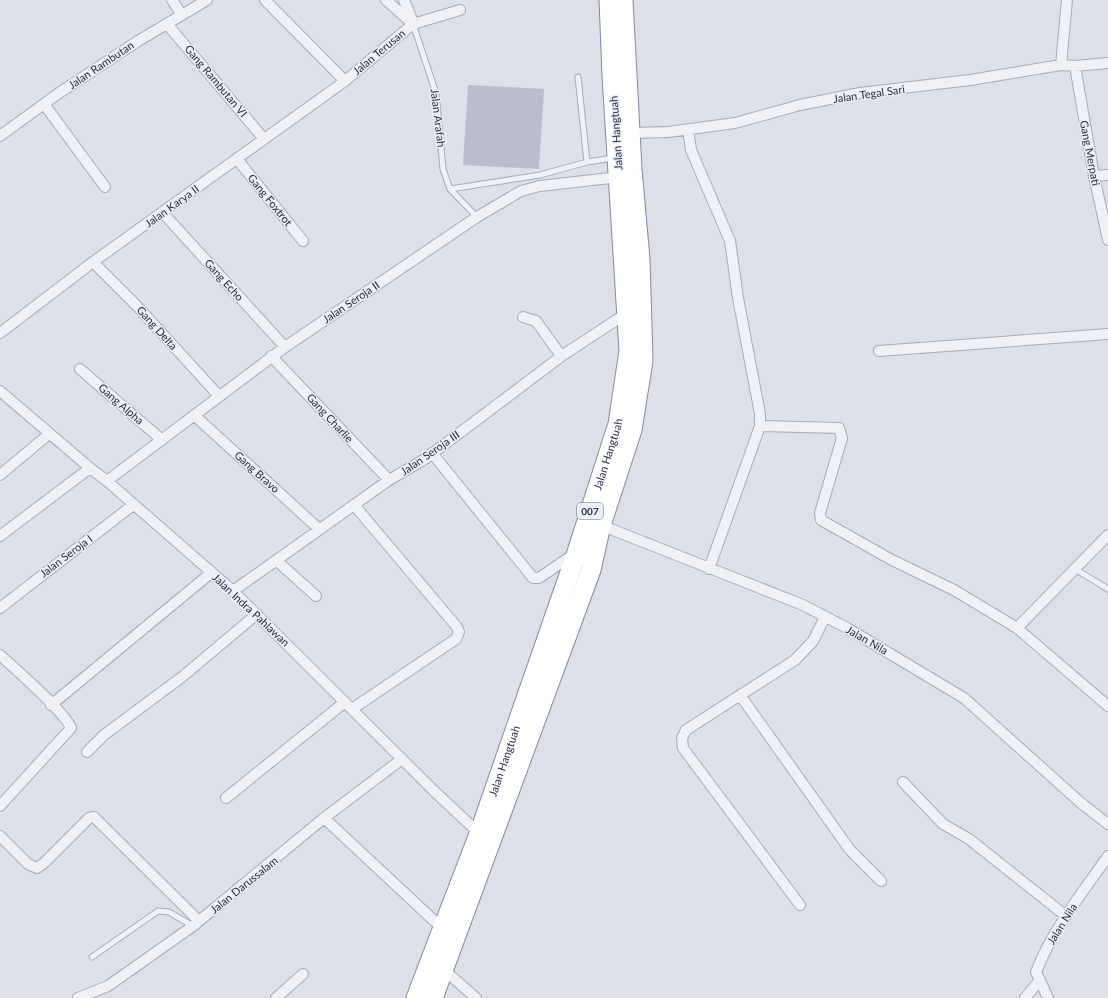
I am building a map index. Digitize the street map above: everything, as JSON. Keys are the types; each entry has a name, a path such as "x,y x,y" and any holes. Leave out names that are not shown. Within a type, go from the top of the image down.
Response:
{"highway":[{"name":"Jalan Hangtuah","path":"434,998 577,552 594,522 632,430 643,360 632,259 619,167 612,76 609,0"},
{"name":"Jalan Hangtuah","path":"416,998 443,929 486,836 591,570 594,522 618,424 629,351 627,313 632,259 631,133 623,0"}],"street":[{"path":"172,0 182,15"},
{"name":"Jalan Rambutan","path":"1,134 138,41 207,0"},
{"path":"265,0 345,81"},
{"name":"Jalan Arafah","path":"386,0 413,24"},
{"path":"404,0 413,24 460,10"},
{"path":"1060,65 1068,0"},
{"name":"Gang Rambutan VI","path":"167,24 264,139"},
{"name":"Jalan Terusan","path":"345,81 413,24"},
{"name":"Jalan Tegal Sari","path":"631,133 688,130 735,123 800,105 860,93 970,80 1060,65 1075,66 1108,63"},
{"name":"Gang Merpati","path":"1075,66 1094,176 1108,240"},
{"name":"Jalan Karya II","path":"0,333 93,262 345,81"},
{"path":"44,104 105,187"},
{"path":"688,130 692,150 730,241 738,298 760,414 760,426 709,569"},
{"name":"Gang Foxtrot","path":"237,159 303,241"},
{"name":"Jalan Seroja II","path":"107,481 271,356 477,217 521,192 619,167"},
{"path":"1094,176 1108,175"},
{"name":"Gang Echo","path":"163,213 284,347"},
{"name":"Gang Delta","path":"93,262 138,307 219,396"},
{"name":"Jalan Seroja III","path":"233,591 389,480 418,464 563,355 627,313"},
{"path":"523,317 536,321 559,353 563,355"},
{"path":"879,351 1108,334"},
{"name":"Gang Charlie","path":"271,356 389,480"},
{"name":"Gang Alpha","path":"80,369 162,440"},
{"name":"Jalan Indra Pahlawan","path":"0,391 49,434 107,481 133,506 233,591 402,759 486,836"},
{"name":"Gang Bravo","path":"194,415 319,529"},
{"path":"760,426 839,428 842,438 820,513 821,520 892,560 954,590 1017,628 1108,706"},
{"path":"0,475 49,434"},
{"path":"432,453 533,578 539,578 577,552"},
{"path":"0,536 90,468"},
{"path":"226,798 348,706 433,656 456,639 459,632 457,627 354,505"},
{"name":"Jalan Seroja I","path":"0,608 133,506"},
{"name":"Jalan Nila","path":"594,522 802,605 847,628 964,698 1081,803 1108,824"},
{"path":"1017,628 1108,535"},
{"path":"277,561 316,596"},
{"path":"51,704 211,573"},
{"path":"87,752 104,735 182,677 257,614"},
{"path":"800,905 683,748 682,738 686,730 794,660 813,641 826,617"},
{"path":"0,655 51,704 71,728 0,806"},
{"path":"740,695 850,850 881,881"},
{"name":"Jalan Darussalam","path":"78,998 108,986 196,923 324,818 402,759"},
{"path":"903,782 943,824 969,839 1066,916"},
{"path":"0,836 28,864 37,868 90,818 94,817 196,923"},
{"path":"324,818 443,929"},
{"name":"Jalan Nila","path":"1048,998 1036,972 1042,958 1066,916 1108,856"},
{"path":"443,969 476,998"},
{"path":"276,998 303,974"},
{"path":"1025,998 1040,980"}],"lane":[{"name":"Jalan Arafah","path":"413,24 436,93 444,169 450,189 477,217"},
{"path":"578,77 587,162"},
{"path":"450,189 540,175 587,162 619,167"},
{"path":"1075,569 1108,589"},
{"path":"92,957 158,911 174,914 196,923"}],"building":[{"path":"468,85 544,89 539,169 463,165"}]}
